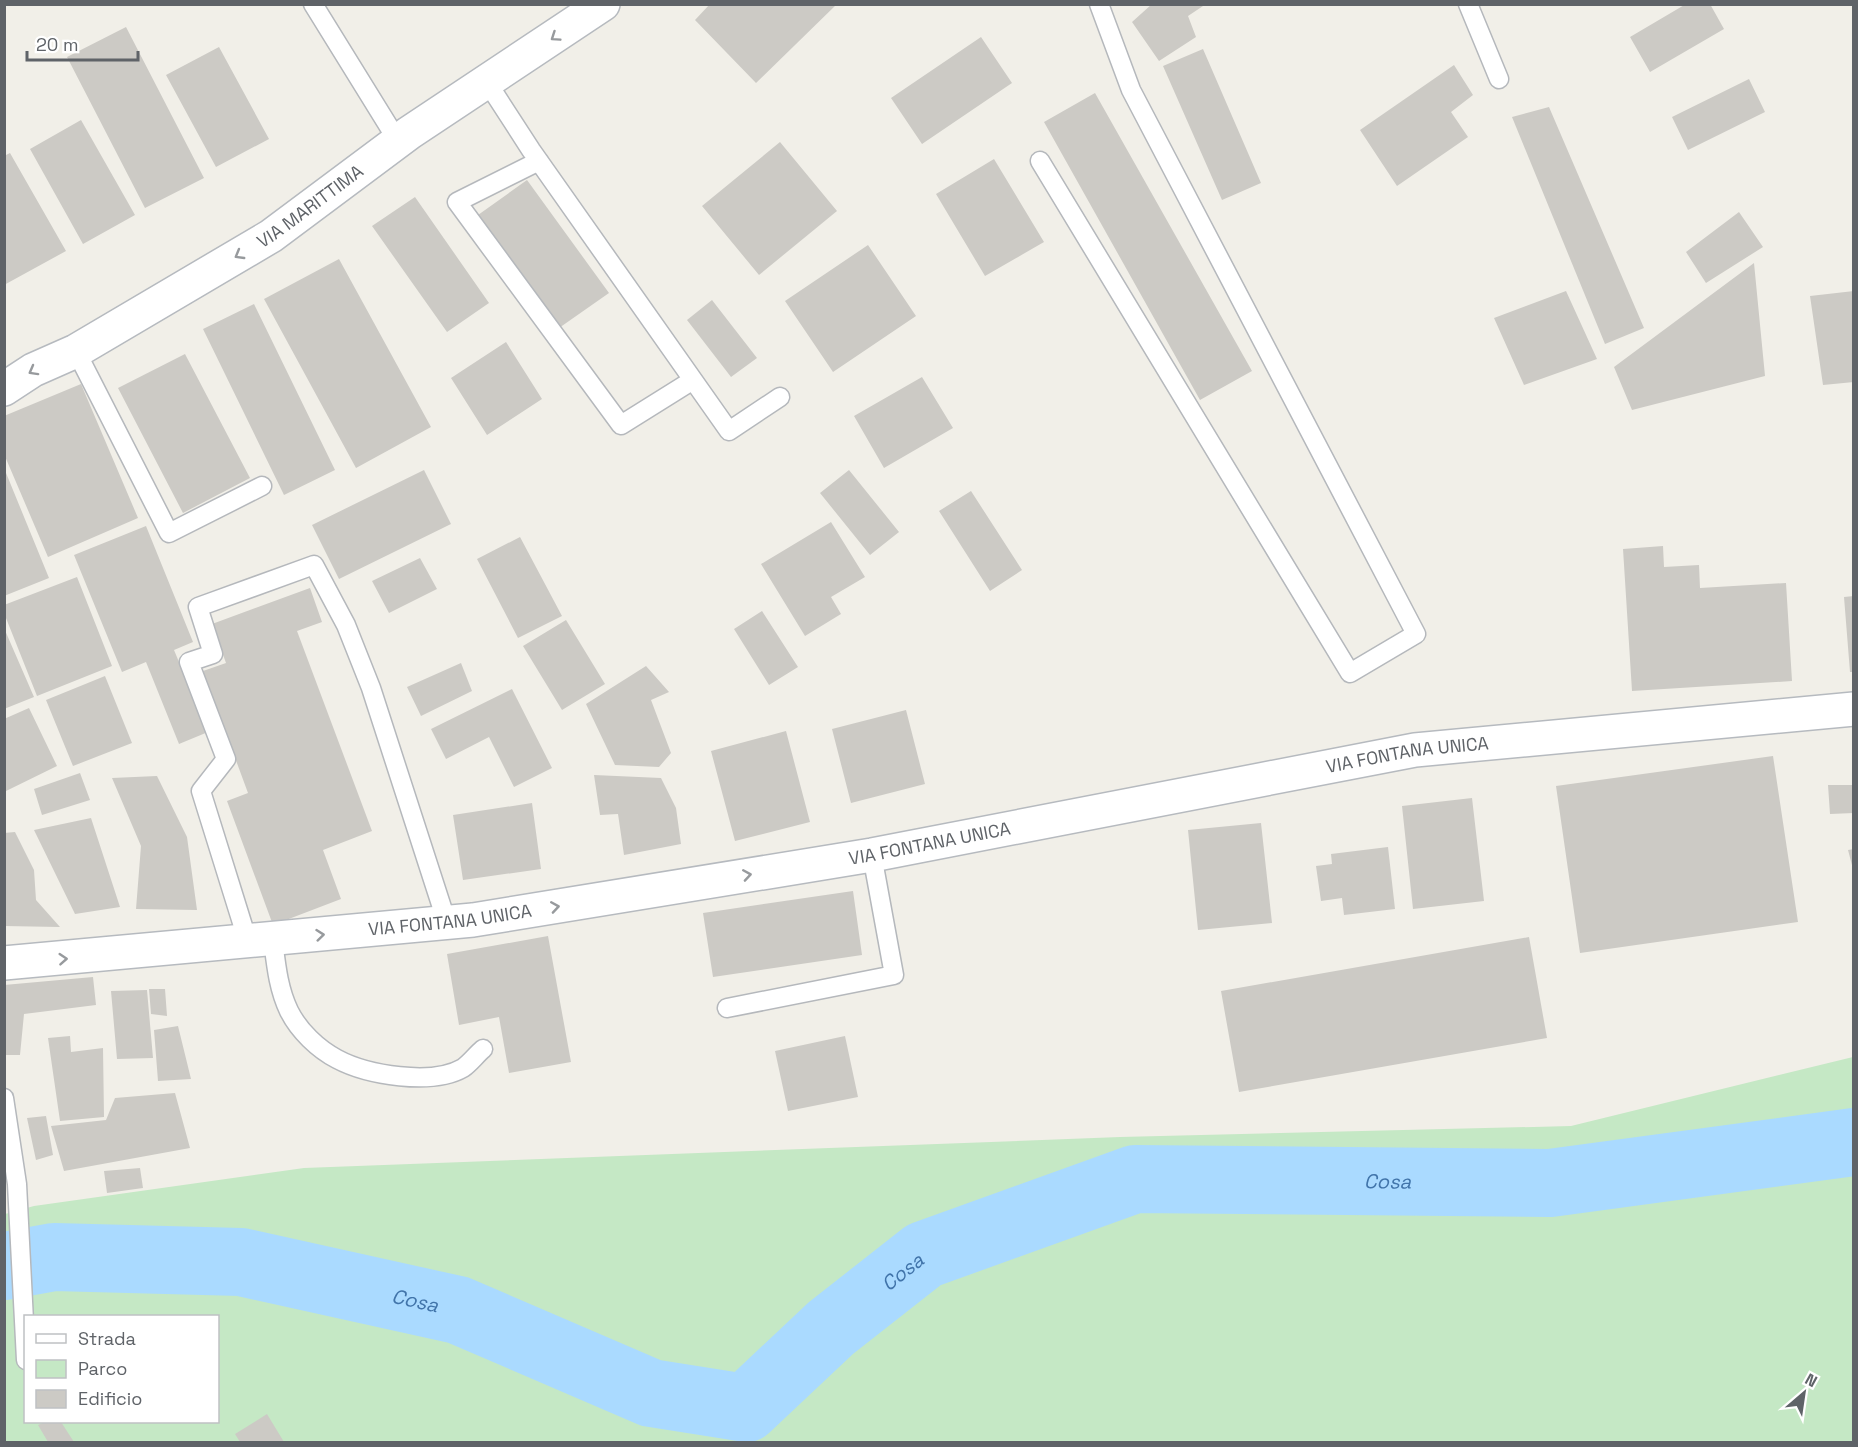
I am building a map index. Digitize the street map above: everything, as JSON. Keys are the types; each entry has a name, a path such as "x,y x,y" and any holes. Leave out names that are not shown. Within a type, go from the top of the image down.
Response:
{"main road":[{"name":"VIA MARITTIMA","path":"4,389 33,370 76,351 271,236 399,143 603,4"},
{"name":"VIA FONTANA UNICA","path":"4,963 447,923 872,855 1415,750 1854,709"}],"lane":[{"path":"313,4 399,143"},
{"path":"1040,161 1350,673 1416,634 1131,90 1099,4"},
{"path":"1468,4 1499,79"},
{"path":"487,82 538,161 729,431 780,397"},
{"path":"538,161 457,202 621,425 693,380"},
{"path":"76,351 169,532 262,486"},
{"path":"447,923 371,688 346,625 314,565 198,607 213,654 189,662 226,759 201,791 290,1013 311,1041 338,1059 365,1069 402,1077 434,1077 462,1068 483,1049"},
{"path":"727,1008 894,975 872,855"},
{"path":"4,1098 16,1185 24,1334"}],"green space":[{"path":"1853,1057 1853,1442 5,1442 5,1214 34,1206 304,1168 1120,1137 1571,1126"}],"building":[{"path":"710,4 837,4 756,83 695,20"},
{"path":"1152,4 1206,4 1188,16 1196,37 1159,61 1132,22"},
{"path":"1686,4 1710,4 1724,29 1650,72 1630,37"},
{"path":"126,27 204,178 145,208 67,57"},
{"path":"981,37 1012,83 922,144 891,98"},
{"path":"219,47 269,139 216,167 166,75"},
{"path":"1203,49 1261,183 1222,200 1163,66"},
{"path":"1454,65 1473,95 1451,112 1468,137 1397,186 1360,130"},
{"path":"1749,79 1765,112 1688,150 1672,117"},
{"path":"1095,93 1252,371 1200,400 1044,122"},
{"path":"1549,107 1644,328 1605,344 1512,117"},
{"path":"81,120 135,215 83,244 30,149"},
{"path":"780,142 837,211 759,275 702,206"},
{"path":"10,153 66,251 4,285 4,156"},
{"path":"994,159 1044,242 985,276 936,194"},
{"path":"527,180 609,293 559,328 478,215"},
{"path":"415,197 489,303 447,332 372,226"},
{"path":"1739,212 1763,247 1706,283 1686,252"},
{"path":"868,245 916,316 833,372 785,301"},
{"path":"339,259 431,427 356,468 264,299"},
{"path":"1754,263 1765,376 1632,410 1614,367"},
{"path":"1566,291 1597,359 1524,385 1494,318"},
{"path":"1854,291 1854,382 1823,385 1810,296"},
{"path":"712,300 757,358 731,377 687,320"},
{"path":"254,304 335,470 284,495 203,329"},
{"path":"506,342 542,399 487,435 451,378"},
{"path":"185,354 250,478 183,513 118,388"},
{"path":"922,377 953,428 884,468 854,416"},
{"path":"81,384 138,518 48,557 4,454 4,416"},
{"path":"4,468 49,578 4,596"},
{"path":"424,470 451,524 339,579 312,525"},
{"path":"849,470 899,532 870,555 820,493"},
{"path":"971,491 1022,570 990,591 939,511"},
{"path":"831,522 865,577 831,597 841,614 805,636 761,564"},
{"path":"146,526 193,642 174,650 208,732 179,744 146,662 122,672 74,555"},
{"path":"520,537 562,616 518,638 477,559"},
{"path":"1663,546 1664,567 1699,565 1700,588 1786,583 1792,681 1632,691 1623,549"},
{"path":"420,558 437,589 389,613 372,581"},
{"path":"77,577 112,666 37,696 4,613 4,605"},
{"path":"310,588 322,622 297,631 372,831 323,850 341,899 273,925 227,801 248,793 203,671 226,663 212,624"},
{"path":"1854,596 1854,672 1850,672 1844,597"},
{"path":"762,611 798,667 769,685 734,629"},
{"path":"566,620 605,684 562,710 523,646"},
{"path":"4,628 34,697 4,709"},
{"path":"461,663 472,691 421,716 407,687"},
{"path":"646,666 669,692 651,700 671,753 659,767 615,765 586,704"},
{"path":"105,676 132,743 73,766 46,700"},
{"path":"512,689 552,768 514,787 489,737 446,759 431,729"},
{"path":"29,708 57,766 4,792 4,719"},
{"path":"906,710 925,784 851,803 832,729"},
{"path":"786,731 810,822 735,841 711,751"},
{"path":"1773,756 1798,922 1580,953 1556,786"},
{"path":"80,773 90,800 42,815 34,789"},
{"path":"594,775 661,778 676,808 681,844 624,855 618,814 600,815"},
{"path":"157,776 187,837 197,910 136,909 141,846 112,778"},
{"path":"1828,785 1854,785 1854,813 1830,814"},
{"path":"1472,798 1484,901 1413,909 1402,806"},
{"path":"532,803 541,869 463,880 453,815"},
{"path":"91,818 120,907 75,914 34,830"},
{"path":"1261,823 1272,923 1198,930 1188,830"},
{"path":"15,832 34,870 36,900 60,927 4,926 4,833"},
{"path":"1388,847 1395,909 1344,915 1342,898 1321,901 1316,866 1332,864 1331,854"},
{"path":"1854,849 1854,869 1853,869 1848,850"},
{"path":"853,891 862,955 713,977 703,913"},
{"path":"548,936 571,1062 509,1073 499,1017 459,1025 447,954"},
{"path":"1529,937 1547,1038 1239,1092 1221,991"},
{"path":"93,977 96,1005 24,1014 20,1055 4,1055 4,985"},
{"path":"149,989 165,989 167,1016 151,1014"},
{"path":"147,990 153,1058 117,1059 111,991"},
{"path":"178,1026 191,1079 158,1081 154,1030"},
{"path":"70,1036 71,1052 103,1048 104,1117 60,1121 48,1038"},
{"path":"845,1036 858,1097 788,1111 775,1051"},
{"path":"175,1093 190,1148 64,1171 51,1126 106,1120 115,1098"},
{"path":"46,1116 53,1155 36,1160 27,1118"},
{"path":"140,1168 143,1188 107,1193 104,1171"},
{"path":"267,1414 284,1442 240,1442 235,1434"},
{"path":"62,1423 74,1442 48,1442 38,1425"}],"waterway":[{"name":"Cosa","path":"4,1266 54,1257 241,1262 458,1310 651,1393 746,1408 831,1328 924,1255 1135,1179 1550,1183 1854,1142"}]}
